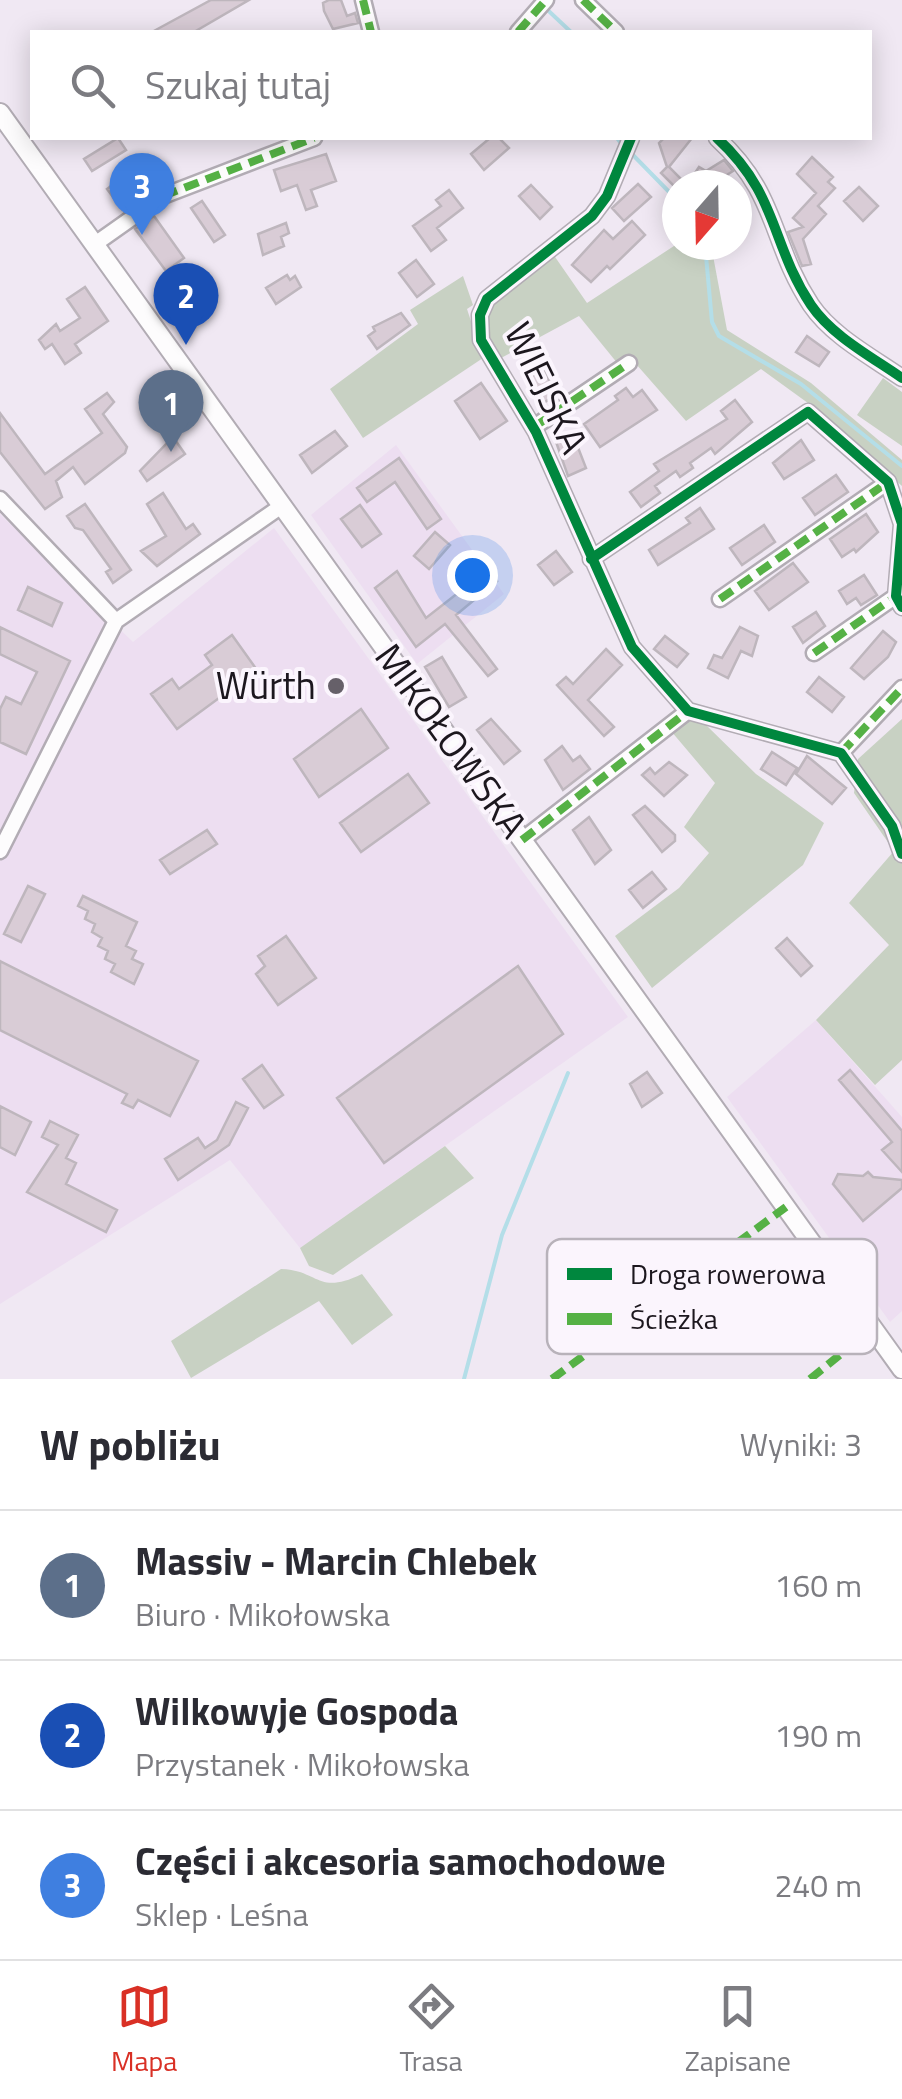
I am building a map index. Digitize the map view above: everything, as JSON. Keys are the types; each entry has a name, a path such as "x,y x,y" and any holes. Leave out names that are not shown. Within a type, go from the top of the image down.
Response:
{"main road":[{"name":"MIKOŁOWSKA","path":"0,113 809,1239"},
{"name":"MIKOŁOWSKA","path":"877,1334 902,1369"}],"street":[{"path":"363,0 370,30"},
{"path":"583,0 614,30"},
{"path":"520,30 541,5"},
{"path":"95,244 180,188 309,140"},
{"path":"719,140 747,165 767,200 814,310 902,378"},
{"name":"WIEJSKA","path":"628,143 607,196 592,216 487,299 480,315 481,340 534,427 632,647 688,712"},
{"path":"534,427 628,362"},
{"path":"591,559 808,412 888,482 902,524 899,601 814,653"},
{"path":"720,599 888,482"},
{"path":"0,499 116,621"},
{"path":"0,851 116,621 283,505"},
{"path":"841,753 902,688"},
{"path":"522,840 688,712 841,753 892,826 902,854"}],"shaded area":[{"path":"396,445 504,594 417,664 311,515"},
{"path":"0,514 133,642 274,528 628,1017 300,1248 230,1160 0,1304"},
{"path":"816,1020 902,1117 902,1311 890,1322 877,1304 877,1239 830,1239 727,1097"}],"green space":[{"path":"553,254 587,303 662,254 662,260 714,260 727,330 811,383 902,460 902,486 812,406 761,369 686,421 629,356 618,364 579,316 501,358 486,337 490,303"},
{"path":"463,276 473,305 467,309 483,358 363,438 330,389 418,324 410,310"},
{"path":"883,378 902,392 902,446 857,415"},
{"path":"902,719 902,1060 875,1085 816,1020 889,945 849,903 894,851 854,793 858,759"},
{"path":"690,721 705,724 756,774 824,823 803,865 652,988 615,936 679,888 709,853 684,827 715,783 671,731"},
{"path":"445,1146 474,1178 333,1275 309,1266 300,1248"},
{"path":"281,1269 336,1283 362,1274 393,1315 352,1345 319,1301 191,1378 171,1341"}],"building":[{"path":"211,0 249,0 197,30 156,30"},
{"path":"341,0 347,16 355,13 358,23 333,29 324,11 323,3"},
{"path":"115,140 119,140 126,150 92,171 84,159"},
{"path":"488,140 501,140 509,148 484,170 471,154"},
{"path":"690,140 669,167 672,170 664,170 667,167 659,143"},
{"path":"326,154 336,181 311,190 317,206 306,210 297,185 281,191 274,170"},
{"path":"812,157 833,177 828,182 835,188 818,206 826,214 803,239 811,264 802,266 788,232 803,227 793,218 816,193 797,174"},
{"path":"724,160 732,170 708,170"},
{"path":"137,167 152,187 122,209 107,189"},
{"path":"638,184 651,197 624,221 612,208"},
{"path":"531,185 552,207 540,219 519,196"},
{"path":"859,187 878,206 863,221 844,201"},
{"path":"449,190 463,208 437,228 446,240 431,251 413,226 441,206 436,200"},
{"path":"202,201 225,235 214,242 191,208"},
{"path":"154,216 184,258 166,271 135,229"},
{"path":"632,221 645,235 610,269 607,266 591,282 572,265 604,230 613,239"},
{"path":"286,223 289,233 281,237 284,246 263,255 258,234"},
{"path":"416,260 434,284 417,297 399,273"},
{"path":"287,275 290,280 295,276 301,287 276,304 266,288"},
{"path":"85,287 108,321 75,344 81,353 65,364 52,344 45,349 39,340 56,324 60,331 80,318 67,299"},
{"path":"401,313 410,325 377,349 368,336 375,331 373,327"},
{"path":"807,336 829,352 819,366 796,352"},
{"path":"543,369 557,394 542,404 526,380"},
{"path":"481,383 507,421 480,439 455,401"},
{"path":"626,388 633,397 642,390 657,410 600,447 584,424 618,400 615,396"},
{"path":"107,393 114,402 103,414 127,447 125,453 85,484 73,467 56,481 62,497 45,509 0,452 0,413 45,474 102,433 85,409"},
{"path":"735,400 752,422 715,454 711,448 690,463 693,468 680,477 676,471 655,486 660,493 641,507 630,492 659,471 654,464 727,419 721,411"},
{"path":"335,431 347,446 312,473 300,455"},
{"path":"572,432 586,468 568,476 555,439"},
{"path":"173,437 185,454 147,481 140,471"},
{"path":"801,440 814,460 784,479 773,463"},
{"path":"399,458 441,519 427,529 395,482 367,502 357,488"},
{"path":"836,475 848,492 815,515 803,498"},
{"path":"163,493 186,529 193,524 200,534 157,566 141,551 166,536 147,504"},
{"path":"85,504 131,570 113,583 106,572 111,569 83,530 75,528 67,516"},
{"path":"360,505 381,534 362,547 341,519"},
{"path":"700,508 714,529 658,565 649,550 690,523 686,518"},
{"path":"866,514 878,532 856,552 854,549 842,557 830,539"},
{"path":"764,525 775,542 742,565 730,548"},
{"path":"435,532 450,545 429,569 414,556"},
{"path":"556,551 572,572 554,585 538,565"},
{"path":"480,559 497,581 456,615 497,669 488,676 445,624 416,647 375,588 397,571 426,618 463,589 455,578"},
{"path":"793,563 808,582 769,610 755,591"},
{"path":"864,575 877,595 861,605 856,598 847,604 839,591"},
{"path":"28,587 62,603 52,626 18,610"},
{"path":"816,612 825,626 803,643 793,627"},
{"path":"0,627 70,661 26,754 0,742 0,709 6,697 21,704 37,672 0,654"},
{"path":"740,627 758,636 752,656 741,651 728,678 708,668 714,655 722,658"},
{"path":"883,631 896,642 888,657 864,679 851,668"},
{"path":"232,635 257,670 177,729 151,694 172,679 179,689 212,665 205,655"},
{"path":"665,636 688,654 677,667 654,649"},
{"path":"606,649 622,665 588,700 614,727 604,736 557,685 566,677 573,684"},
{"path":"442,657 466,697 449,707 425,667"},
{"path":"819,677 844,697 832,712 807,692"},
{"path":"361,709 388,748 319,797 294,759"},
{"path":"491,719 520,751 504,764 477,730"},
{"path":"562,746 573,761 580,756 590,769 563,790 545,760"},
{"path":"772,752 797,768 786,785 761,769"},
{"path":"807,756 846,788 832,804 796,774"},
{"path":"669,762 687,775 664,796 642,775 650,768 655,774"},
{"path":"408,774 429,803 361,852 340,823"},
{"path":"645,806 675,835 675,841 662,852 633,815"},
{"path":"589,817 611,850 595,864 573,830"},
{"path":"207,830 217,844 170,874 160,860"},
{"path":"652,872 666,889 643,908 629,890"},
{"path":"28,886 45,894 21,942 4,934"},
{"path":"83,896 137,922 126,946 136,951 132,959 143,964 134,984 111,972 115,964 105,959 108,951 98,946 102,938 92,932 95,924 85,919 88,911 78,906"},
{"path":"286,936 316,978 278,1005 256,974 265,966 258,956"},
{"path":"787,938 812,966 801,976 776,948"},
{"path":"0,961 198,1061 170,1116 138,1100 133,1108 122,1103 127,1094 0,1030"},
{"path":"518,966 563,1034 384,1163 337,1098"},
{"path":"262,1065 283,1095 264,1108 243,1079"},
{"path":"850,1070 902,1131 902,1172 882,1150 892,1142 839,1080"},
{"path":"647,1072 662,1093 642,1107 630,1084"},
{"path":"236,1102 248,1108 229,1145 178,1180 165,1159 198,1138 205,1148 217,1140"},
{"path":"0,1106 31,1122 15,1155 0,1147"},
{"path":"50,1121 78,1135 66,1158 76,1163 66,1184 117,1210 106,1232 27,1192 58,1145 42,1137"},
{"path":"868,1172 873,1177 902,1180 902,1188 863,1221 833,1184 838,1174 863,1176"}],"waterway":[{"path":"537,0 569,30"},
{"path":"632,154 662,185"},
{"path":"706,260 712,322 719,336 801,384 902,466"},
{"path":"464,1379 502,1235 568,1073"}],"marked path":[{"path":"363,0 370,30"},
{"path":"520,30 546,0"},
{"path":"583,0 614,30"},
{"path":"163,196 309,140"},
{"path":"534,427 629,363"},
{"path":"720,599 888,482"},
{"path":"814,653 896,596"},
{"path":"841,753 902,688"},
{"path":"522,840 688,711"},
{"path":"742,1239 786,1207"},
{"path":"552,1379 586,1354"},
{"path":"810,1379 841,1354"}],"cycle path":[{"path":"630,140 607,196 592,216 487,299 480,315 481,340 536,432 632,647 688,711 841,753 892,826 902,854"},
{"path":"719,140 752,179 811,305 841,336 902,378"},
{"path":"591,559 808,412 888,482 902,524 896,596 902,607"}],"place":[{"name":"Części i akcesoria samochodowe","path":"142,235"},
{"name":"Wilkowyje Gospoda","path":"186,345"},
{"name":"Massiv - Marcin Chlebek","path":"171,452"},
{"name":"Würth","path":"336,686"}]}
